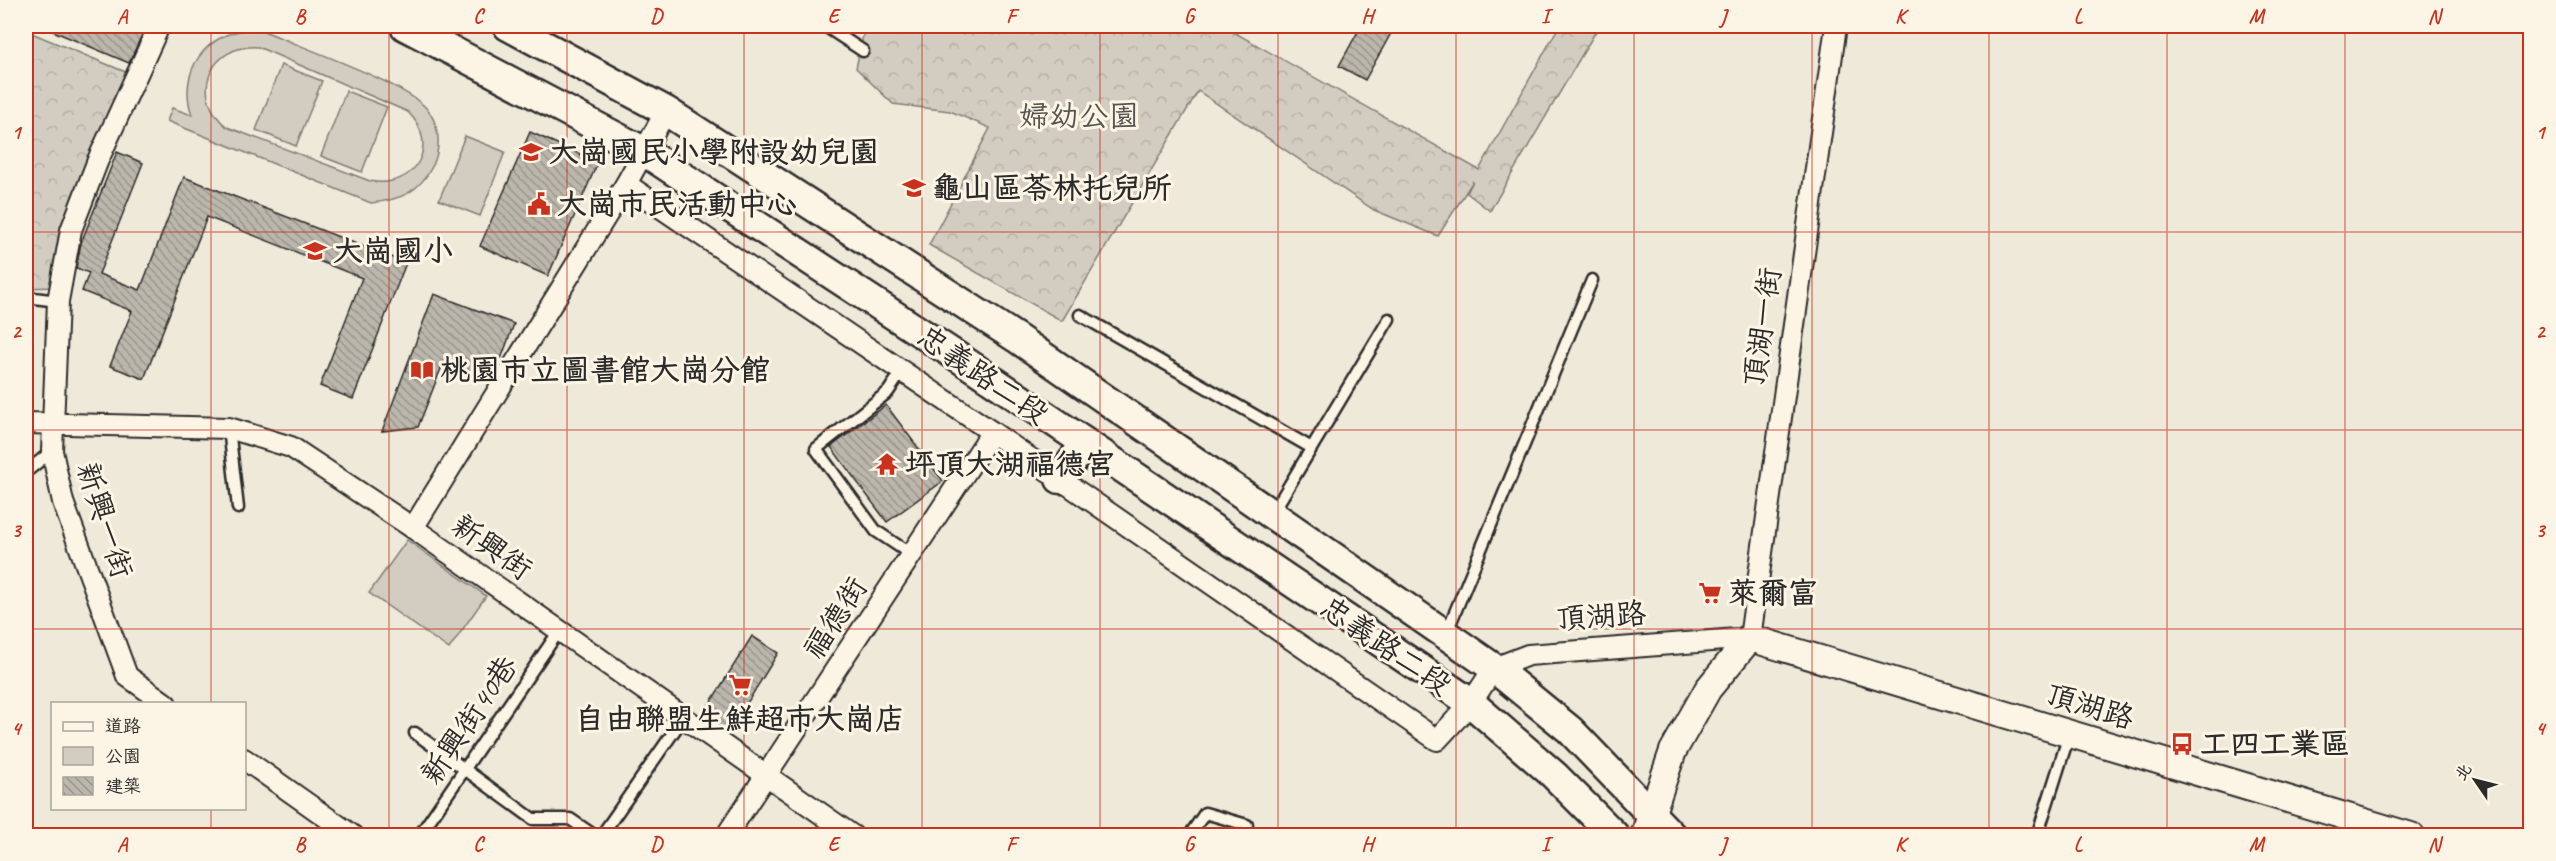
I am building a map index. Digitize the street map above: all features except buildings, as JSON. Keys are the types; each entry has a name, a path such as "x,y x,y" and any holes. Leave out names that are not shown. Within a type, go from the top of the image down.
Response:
{"main road":[{"name":"忠義路二段","path":"405,26 645,152 1085,443 1471,704 1554,775 1615,836"},
{"name":"忠義路二段","path":"508,26 666,111 1018,339 1494,668 1570,730 1648,824 1672,836"},
{"path":"1060,479 1085,443"}],"street":[{"name":"新興一街","path":"159,26 98,160 71,230 58,301 52,451 63,502 127,676 163,702"},
{"name":"頂湖一街","path":"1750,638 1836,26"},
{"path":"413,528 626,184 666,111"},
{"path":"626,184 992,432 1437,740 1471,704 1494,668"},
{"name":"新興街","path":"26,423 229,428 291,447 413,528 853,836"},
{"name":"福德街","path":"726,836 992,432"},
{"path":"1648,824 1673,751 1708,689 1750,638"},
{"name":"頂湖路","path":"1494,668 1528,655 1750,638 2411,836"},
{"path":"246,760 353,836"}],"lane":[{"path":"825,26 864,51"},
{"path":"1446,635 1592,280"},
{"path":"26,297 58,301"},
{"path":"1080,315 1310,447"},
{"path":"1272,515 1310,447 1389,319"},
{"path":"902,371 888,392 816,449 876,531 912,555"},
{"path":"229,428 238,508"},
{"path":"26,472 52,451"},
{"name":"新興街40巷","path":"419,836 559,631"},
{"path":"601,836 684,717"},
{"path":"415,733 533,819 570,819 596,836"},
{"path":"2037,836 2069,735"},
{"path":"1189,836 1205,813 1247,825"}],"green space":[{"name":"婦幼公園","path":"865,26 1223,26 1479,170 1559,26 1599,26 1490,211 1467,193 1473,181 1438,236 1374,210 1198,91 1062,321 929,245 990,128 950,111 893,104 856,68"},
{"path":"252,29 264,31 376,77 415,99 427,109 437,129 436,158 428,175 415,189 400,197 371,203 167,121 172,108 192,115 188,99 192,69 209,46 236,32","holes":["258,47 408,112 418,125 422,138 422,151 418,162 400,179 386,182 370,181 227,127 215,115 209,101 207,87 210,74 227,54 241,48"]},
{"path":"29,32 128,73 55,287 26,288 26,40"},
{"path":"281,65 322,81 296,146 256,130"},
{"path":"346,91 387,107 362,172 321,156"},
{"path":"465,136 505,152 480,216 439,200"},
{"path":"407,540 486,596 449,649 369,593"}],"place":[{"name":"大崗國民小學附設幼兒園","path":"531,152"},
{"name":"龜山區苓林托兒所","path":"914,188"},
{"name":"大崗市民活動中心","path":"539,204"},
{"name":"大崗國小","path":"315,251"},
{"name":"桃園市立圖書館大崗分館","path":"422,370"},
{"name":"坪頂大湖福德宮","path":"887,464"},
{"name":"萊爾富","path":"1710,593"},
{"name":"自由聯盟生鮮超市大崗店","path":"740,685"},
{"name":"工四工業區","path":"2182,744"}]}
